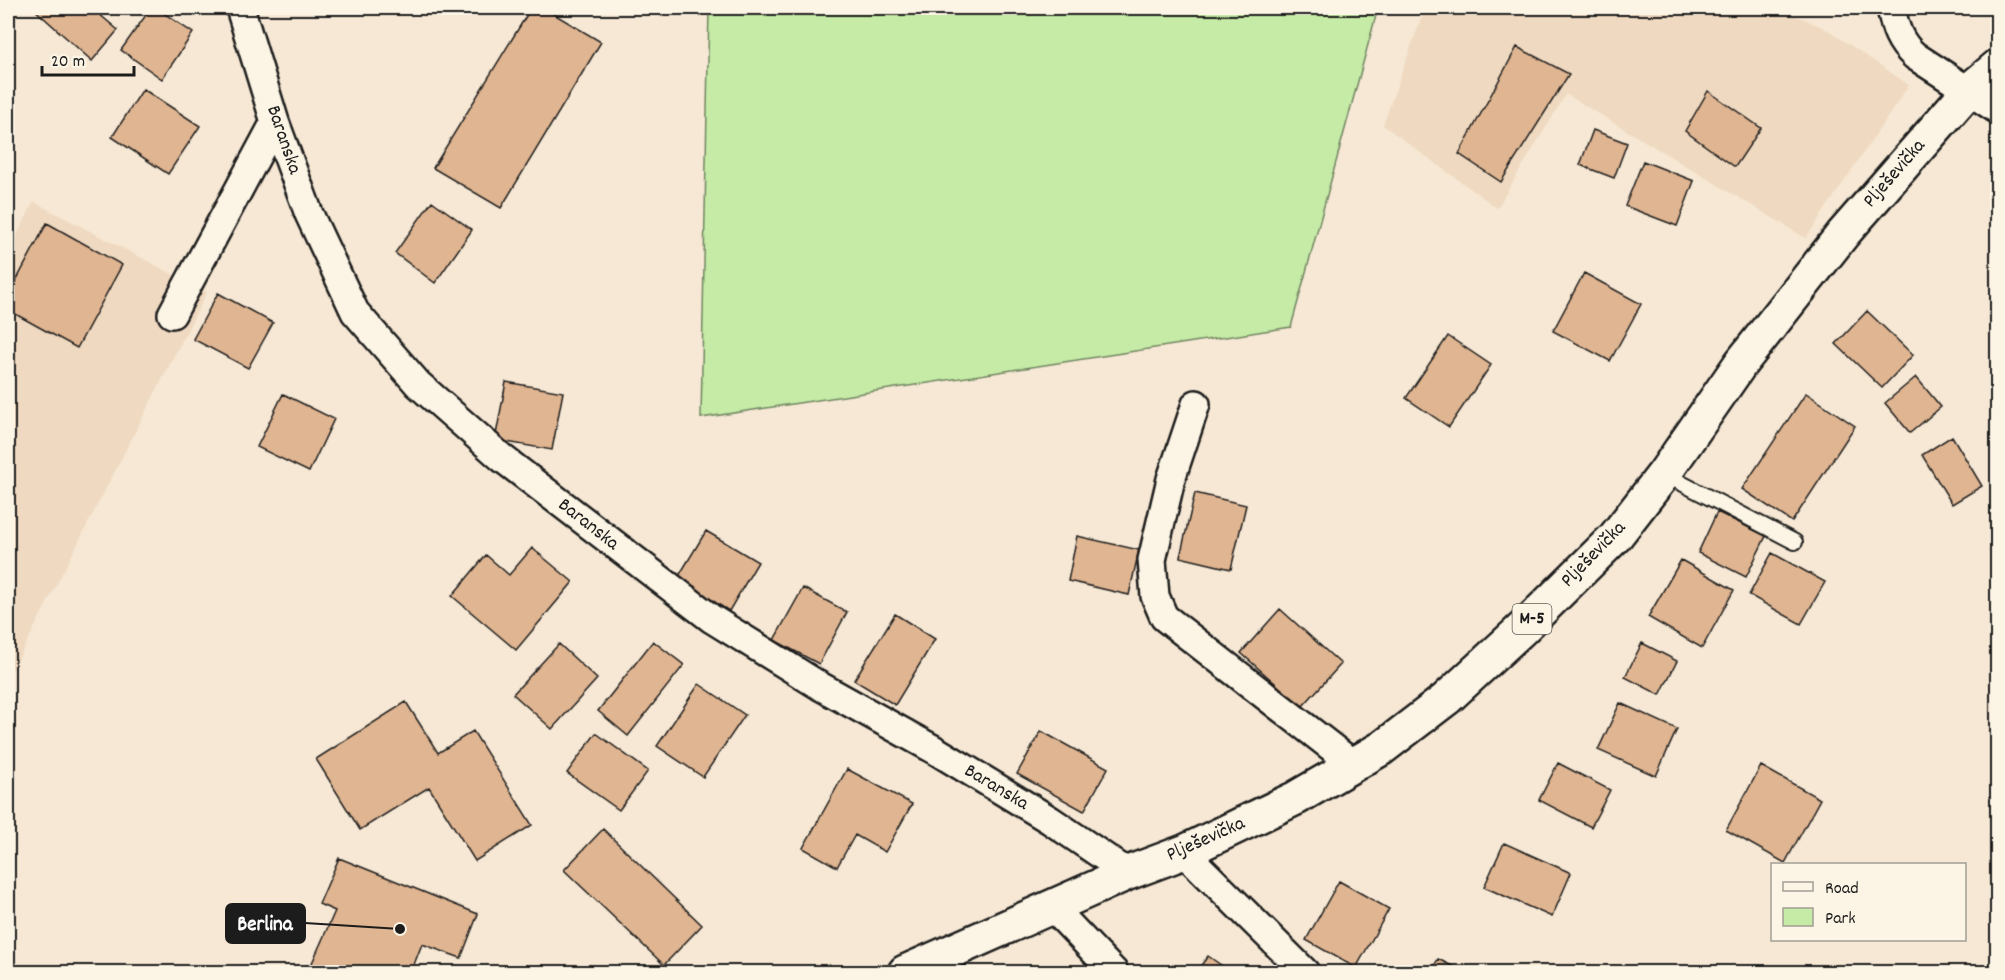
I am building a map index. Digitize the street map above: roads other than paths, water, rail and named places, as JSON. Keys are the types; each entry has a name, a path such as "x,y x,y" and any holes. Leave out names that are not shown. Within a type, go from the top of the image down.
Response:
{"main road":[{"name":"Plješevička","path":"905,972 1128,873 1184,852 1296,798 1382,748 1446,699 1523,628 1615,537 1665,474 1741,363 1843,234 1967,93 1998,66"}],"street":[{"name":"Baranska","path":"240,8 275,122 309,214 355,312 418,384 511,465 712,619 820,686 934,750 1050,820 1128,873"},
{"path":"1892,8 1895,29 1904,46 1967,93 1998,110"},
{"path":"172,314 275,122"},
{"path":"1196,404 1171,479 1152,560 1155,596 1164,617 1353,764"},
{"path":"1184,852 1305,972"},
{"path":"1052,907 1114,972"}],"lane":[{"path":"1665,474 1795,542"}],"place":[{"name":"Berlina","path":"400,929"}]}
